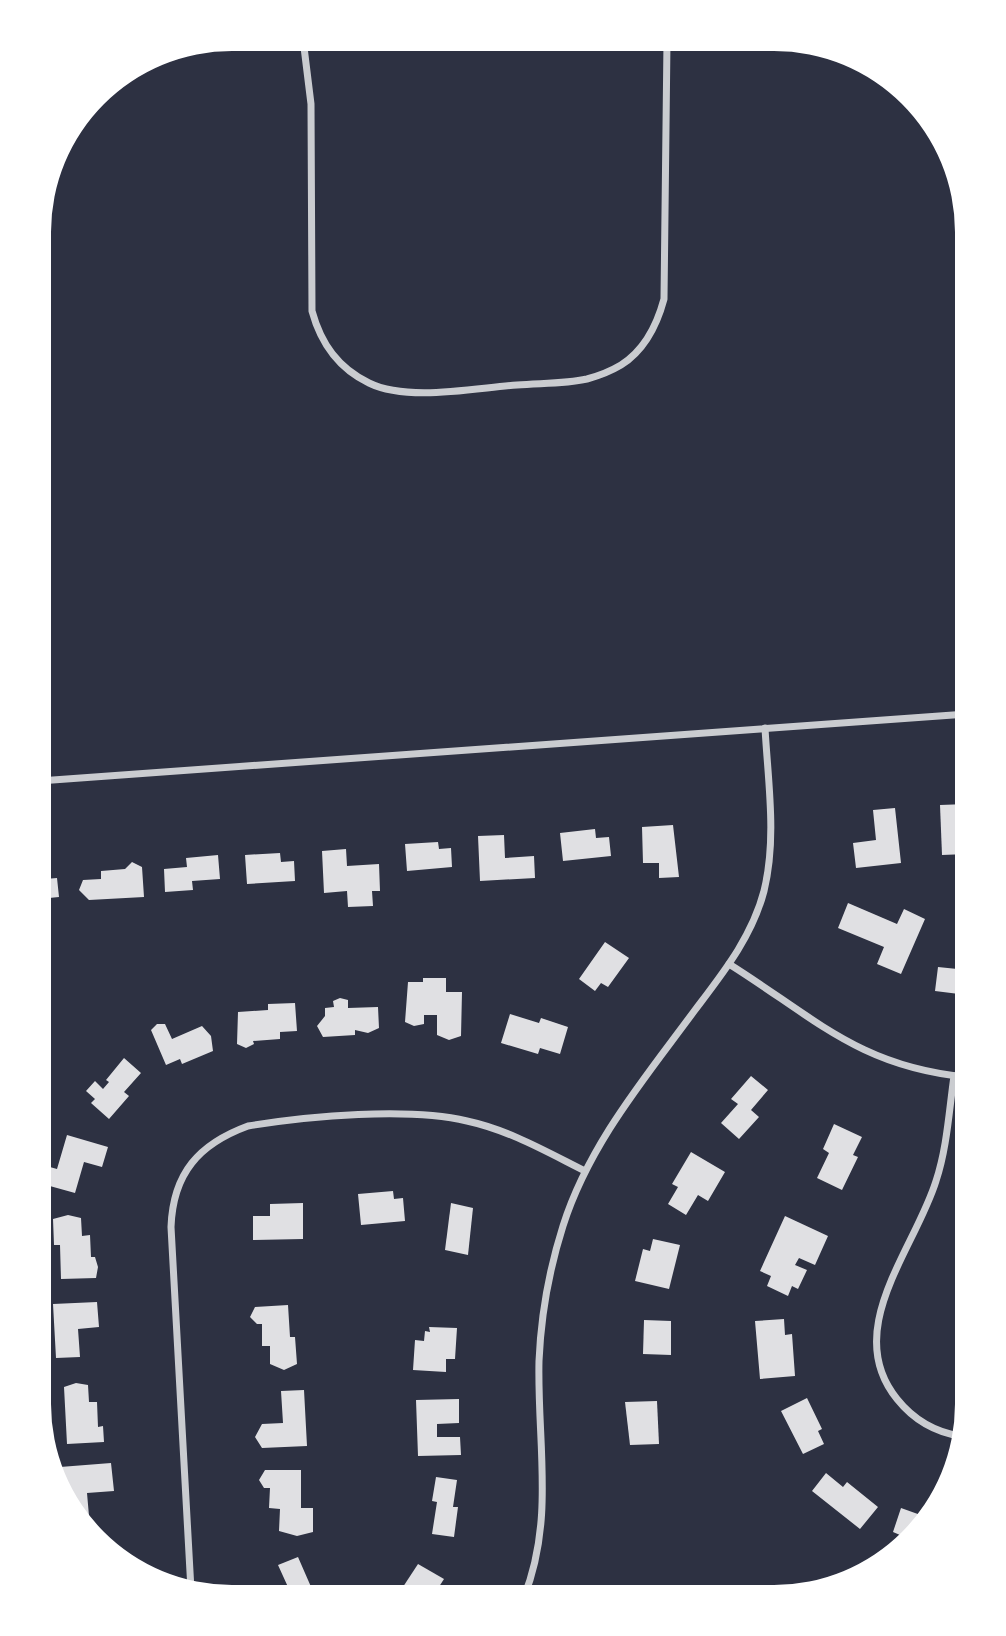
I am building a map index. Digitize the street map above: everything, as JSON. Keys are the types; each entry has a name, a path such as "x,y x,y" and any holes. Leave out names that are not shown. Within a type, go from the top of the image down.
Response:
{"street":[{"path":"304,51 311,104 312,311 316,326 330,352 354,375 372,385 413,392 586,379 622,364 645,342 658,320 664,299 667,51"},
{"path":"51,780 955,715"},
{"path":"527,1585 542,1532 544,1485 539,1363 542,1319 563,1227 586,1171 622,1109 729,964 758,910 769,864 771,827 765,727"},
{"path":"729,964 854,1047 923,1072 954,1076 936,1180 880,1310 876,1329 881,1370 893,1394 918,1419 953,1433"},
{"path":"190,1580 171,1227 175,1194 194,1159 225,1134 248,1126 414,1114 467,1121 499,1130 586,1171"}],"building":[{"path":"955,804 955,854 942,855 940,805"},
{"path":"895,808 901,863 856,868 853,843 876,840 873,810"},
{"path":"673,825 679,877 659,878 659,863 643,863 642,827"},
{"path":"595,829 596,838 609,837 611,856 563,861 560,833"},
{"path":"504,835 505,858 534,856 535,878 480,881 478,836"},
{"path":"438,842 439,849 451,848 452,867 407,871 405,844"},
{"path":"346,849 347,866 379,864 380,891 372,891 373,906 348,907 347,891 324,893 322,851"},
{"path":"280,853 281,862 294,861 295,881 247,884 245,855"},
{"path":"218,855 220,879 192,881 193,890 165,892 164,869 187,867 186,858"},
{"path":"132,862 142,867 144,897 89,900 79,890 83,880 101,879 101,871 125,869"},
{"path":"51,878 57,878 59,897 51,898"},
{"path":"848,903 897,924 904,909 925,919 901,974 877,964 884,947 838,928"},
{"path":"605,942 629,958 608,987 601,983 595,991 579,979"},
{"path":"938,967 955,969 955,994 935,991"},
{"path":"423,978 446,978 446,992 462,992 461,1036 449,1040 437,1035 437,1015 424,1015 424,1024 414,1026 405,1022 408,982 423,982"},
{"path":"340,998 348,1000 348,1008 378,1007 379,1028 368,1033 355,1030 355,1035 323,1037 317,1026 325,1016 325,1008 334,1007 333,1001"},
{"path":"295,1003 297,1031 280,1032 280,1039 253,1041 254,1044 246,1048 237,1044 238,1012 268,1010 268,1004"},
{"path":"510,1014 539,1023 541,1018 568,1027 560,1054 540,1048 538,1054 501,1043"},
{"path":"157,1024 165,1024 172,1039 202,1026 211,1036 213,1051 182,1064 180,1059 166,1065 151,1030"},
{"path":"124,1058 141,1073 124,1092 129,1096 109,1119 91,1103 95,1099 86,1091 95,1081 103,1089 109,1082 106,1080"},
{"path":"751,1076 768,1090 751,1110 759,1117 739,1139 721,1123 738,1104 731,1099"},
{"path":"834,1124 862,1137 853,1155 858,1157 842,1190 817,1178 829,1153 823,1149"},
{"path":"67,1135 108,1147 102,1167 84,1162 75,1193 51,1186 51,1167 57,1169"},
{"path":"691,1152 725,1172 708,1201 698,1195 686,1215 668,1204 678,1187 672,1184"},
{"path":"393,1191 394,1199 403,1198 405,1221 361,1225 358,1194"},
{"path":"303,1203 303,1239 253,1240 253,1216 270,1216 270,1204"},
{"path":"451,1203 473,1208 468,1255 445,1250"},
{"path":"68,1215 81,1218 82,1236 90,1235 91,1257 95,1257 98,1267 96,1278 61,1279 60,1245 54,1245 53,1219"},
{"path":"785,1216 828,1236 815,1265 799,1258 795,1265 807,1270 798,1289 792,1286 788,1296 767,1286 771,1276 760,1271"},
{"path":"653,1239 680,1245 669,1289 635,1281 643,1249 650,1251"},
{"path":"97,1302 99,1327 78,1329 80,1357 56,1358 53,1304"},
{"path":"288,1305 290,1337 295,1337 297,1364 284,1370 270,1364 270,1346 262,1346 262,1324 257,1324 250,1317 255,1307"},
{"path":"784,1319 785,1335 792,1334 795,1376 760,1379 755,1321"},
{"path":"644,1320 671,1321 671,1355 643,1354"},
{"path":"429,1327 457,1328 455,1359 446,1359 446,1372 413,1370 415,1340 424,1341 425,1331 430,1332"},
{"path":"76,1383 88,1385 89,1402 97,1402 98,1427 103,1426 104,1442 67,1444 64,1387"},
{"path":"304,1390 307,1446 262,1448 255,1437 262,1424 283,1423 281,1391"},
{"path":"807,1398 822,1429 818,1431 824,1444 803,1454 781,1411"},
{"path":"459,1399 459,1423 437,1424 437,1437 460,1437 461,1455 418,1456 416,1400"},
{"path":"657,1401 659,1444 630,1445 625,1402"},
{"path":"111,1463 114,1491 87,1493 89,1515 75,1495 62,1467"},
{"path":"265,1470 301,1470 301,1508 313,1508 313,1532 297,1536 279,1531 280,1509 269,1508 270,1488 264,1488 259,1480"},
{"path":"826,1473 843,1487 847,1482 878,1507 860,1529 812,1491"},
{"path":"436,1477 457,1480 453,1507 458,1507 454,1537 432,1534 437,1502 432,1501"},
{"path":"901,1508 918,1514 899,1535 893,1532"},
{"path":"298,1557 310,1585 287,1585 278,1565"},
{"path":"418,1564 444,1579 440,1585 404,1585"}]}
